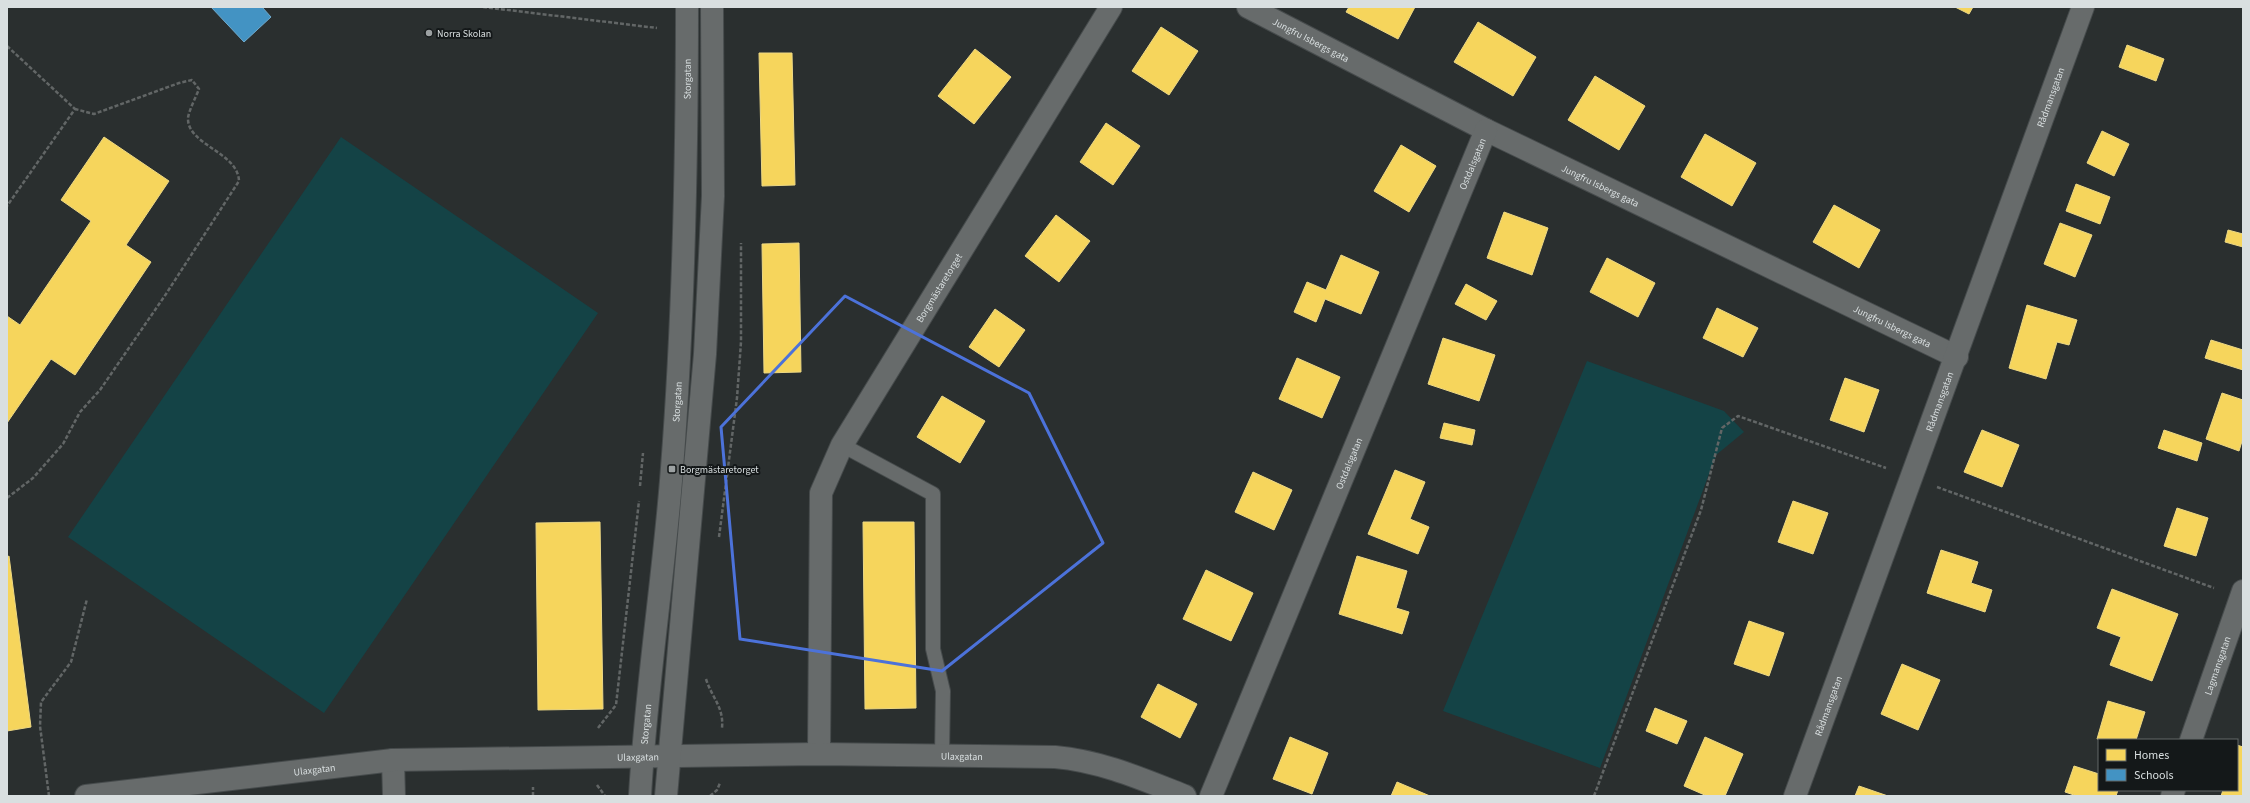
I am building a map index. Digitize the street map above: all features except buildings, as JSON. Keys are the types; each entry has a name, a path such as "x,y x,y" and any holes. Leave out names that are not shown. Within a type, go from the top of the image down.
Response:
{"street":[{"name":"Storgatan","path":"640,796 642,758 669,505 680,356 684,268 687,7"},
{"path":"666,796 668,756 695,490 705,354 712,196 712,7"},
{"name":"Borgmästaretorget","path":"819,754 821,492 842,445 1111,7"},
{"name":"Jungfru Isbergs gata","path":"1248,7 1486,130 1957,357"},
{"name":"Rådmansgatan","path":"1795,796 1913,478 2083,7"},
{"name":"Ostdalsgatan","path":"1211,796 1486,130"},
{"name":"Lagmansgatan","path":"2191,739 2242,594"},
{"name":"Ulaxgatan","path":"86,796 393,760 642,758 668,756 819,754 1055,757 1081,759 1105,765 1185,796"},
{"path":"393,760 394,796"}],"lane":[{"path":"842,445 933,494 933,649 943,691 942,755"}],"path":[{"path":"483,7 657,28"},
{"path":"657,21 657,35"},
{"path":"7,46 75,109 94,114 179,83 192,80 199,89 188,118 191,127 200,140 230,160 239,175 239,181 166,294 100,390 80,412 63,444 32,478 7,498"},
{"path":"7,206 75,109"},
{"path":"1594,796 1701,510 1722,428 1738,416 1754,420 1913,478 2242,594"},
{"path":"604,796 596,784 591,758 596,730 616,705 643,449"},
{"path":"49,796 40,726 41,702 70,662 88,600"}],"highlighted area":[{"path":"845,296 1029,393 1103,543 942,671 740,639 721,427"}],"shaded area":[{"path":"341,137 598,313 324,713 68,537"},
{"path":"1587,361 1724,411 1744,432 1716,455 1600,768 1443,711"}],"place":[{"name":"Norra Skolan","path":"429,33"},
{"name":"Borgmästaretorget","path":"672,469"}]}
